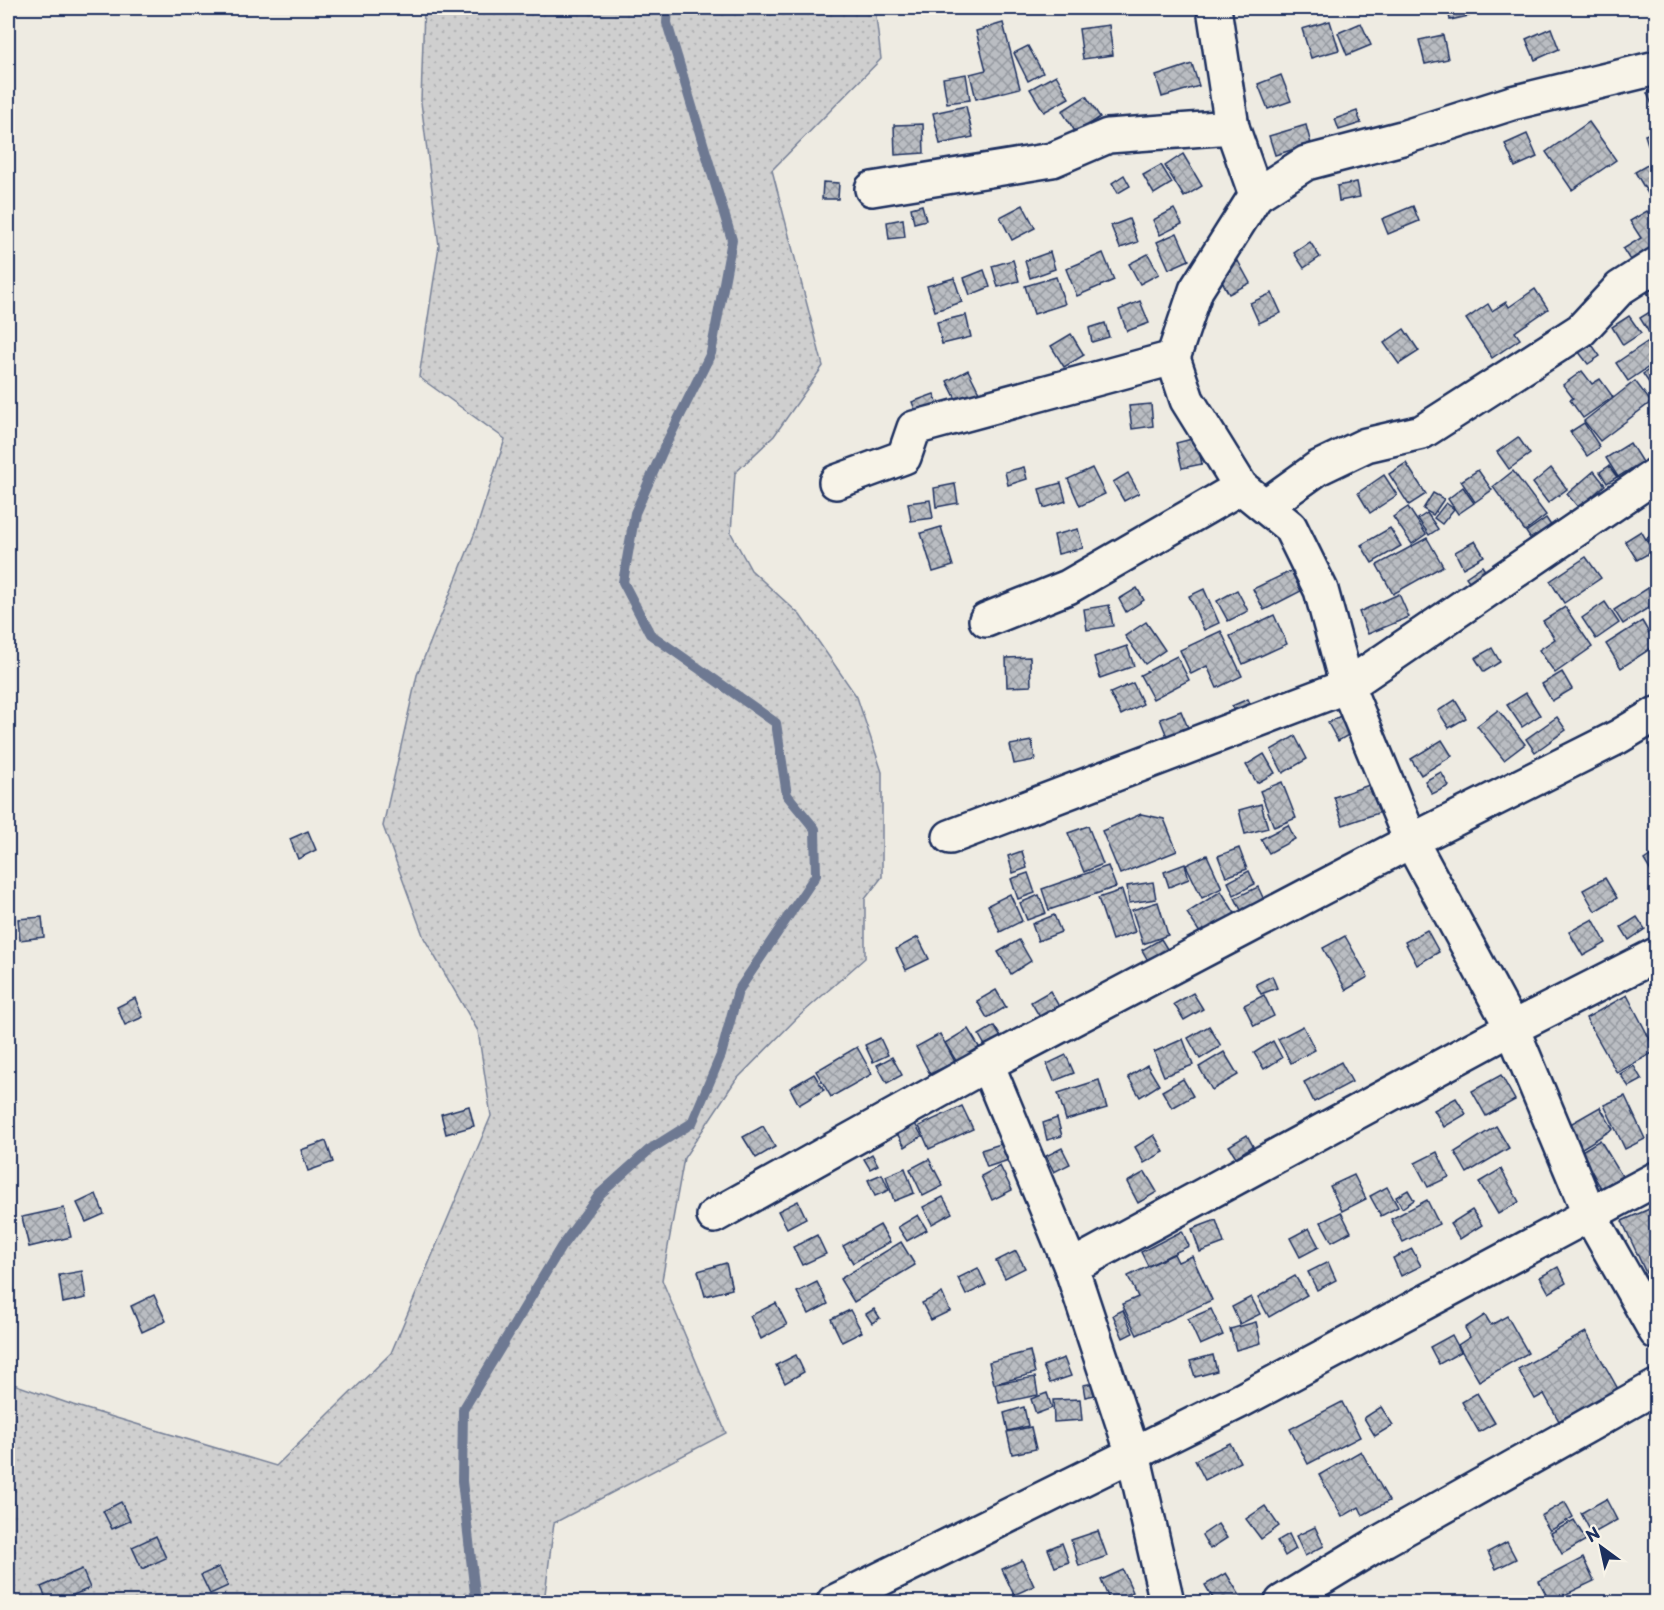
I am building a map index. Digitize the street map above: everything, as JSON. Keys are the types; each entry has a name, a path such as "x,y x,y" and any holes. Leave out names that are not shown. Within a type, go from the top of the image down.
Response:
{"street":[{"path":"1214,8 1233,127 1256,195"},
{"path":"1656,68 1512,103 1402,138 1306,164 1256,195 1196,290 1173,358 1186,400 1253,497 1290,527 1321,590 1347,686 1411,841 1512,1028 1590,1215 1656,1332"},
{"path":"872,189 1052,160 1108,136 1233,127"},
{"path":"986,620 1068,587 1366,445 1422,432 1581,330 1620,288 1656,265"},
{"path":"836,482 904,457 914,428 1173,358"},
{"path":"950,837 1347,686 1656,475"},
{"path":"714,1216 987,1064 1411,841 1618,738 1656,714"},
{"path":"1071,1267 1512,1028 1656,955"},
{"path":"987,1064 1071,1267 1133,1454 1167,1602"},
{"path":"834,1602 1240,1401 1656,1179"},
{"path":"1282,1602 1384,1540 1656,1387"}],"shaded area":[{"path":"424,8 875,8 881,59 772,170 823,366 774,436 735,473 731,533 751,570 800,615 857,697 882,772 882,877 865,899 865,958 797,1018 735,1081 684,1158 662,1280 726,1433 554,1523 544,1602 8,1602 8,1382 73,1405 276,1466 391,1353 491,1116 478,1031 424,938 383,826 417,675 476,530 505,439 419,377 439,246 421,102"}],"building":[{"path":"1448,8 1467,8 1469,16 1450,20"},
{"path":"1330,21 1339,50 1311,58 1302,29"},
{"path":"1003,23 1020,88 976,99 970,74 986,70 976,31"},
{"path":"1361,23 1371,45 1347,55 1338,33"},
{"path":"1109,25 1113,55 1083,59 1079,29"},
{"path":"1551,28 1559,49 1535,60 1526,39"},
{"path":"1443,35 1448,59 1425,64 1419,40"},
{"path":"1028,46 1043,73 1028,81 1014,53"},
{"path":"1192,64 1199,86 1162,97 1156,76"},
{"path":"966,74 970,100 947,103 943,78"},
{"path":"1056,75 1069,98 1044,112 1030,89"},
{"path":"1281,75 1291,101 1268,109 1258,84"},
{"path":"1656,88 1656,114 1647,93"},
{"path":"1086,96 1100,117 1076,133 1062,111"},
{"path":"966,106 973,137 940,144 933,113"},
{"path":"1357,111 1361,123 1339,130 1335,119"},
{"path":"1589,122 1616,160 1572,190 1546,152"},
{"path":"923,124 924,153 895,155 894,125"},
{"path":"1306,125 1311,144 1275,155 1269,136"},
{"path":"1656,131 1656,152 1651,154 1645,135"},
{"path":"1527,134 1537,157 1515,167 1505,144"},
{"path":"1183,154 1202,186 1184,197 1165,166"},
{"path":"1656,160 1656,194 1650,197 1635,172"},
{"path":"1161,165 1172,183 1154,194 1143,175"},
{"path":"1124,175 1130,186 1118,193 1112,183"},
{"path":"823,182 839,183 838,199 822,199"},
{"path":"1357,182 1360,197 1339,201 1337,186"},
{"path":"922,205 926,220 914,223 911,208"},
{"path":"1023,205 1035,228 1012,240 1000,217"},
{"path":"1413,206 1419,221 1388,234 1382,219"},
{"path":"1174,209 1182,224 1160,235 1153,220"},
{"path":"1647,211 1656,225 1656,262 1638,273 1623,249 1641,238 1630,221"},
{"path":"903,219 905,237 889,239 887,222"},
{"path":"1129,219 1138,242 1120,248 1111,226"},
{"path":"1177,233 1189,260 1169,269 1157,242"},
{"path":"1310,242 1320,257 1304,268 1294,253"},
{"path":"1050,252 1055,269 1030,278 1025,261"},
{"path":"1103,253 1114,280 1077,296 1066,269"},
{"path":"1148,254 1159,274 1140,284 1129,264"},
{"path":"1013,260 1019,281 998,287 992,266"},
{"path":"1238,261 1250,283 1229,294 1217,272"},
{"path":"984,270 990,287 970,295 964,278"},
{"path":"1056,277 1065,304 1034,314 1025,286"},
{"path":"1656,277 1656,295 1651,299 1643,286"},
{"path":"954,278 962,302 935,311 927,286"},
{"path":"1535,289 1548,309 1515,332 1520,339 1492,358 1466,319 1488,304 1492,311 1506,302 1509,307"},
{"path":"1272,293 1281,313 1259,323 1250,303"},
{"path":"1140,301 1149,323 1127,331 1119,310"},
{"path":"1656,308 1656,344 1640,318"},
{"path":"966,315 971,337 942,344 937,322"},
{"path":"1629,316 1641,333 1623,345 1612,327"},
{"path":"1105,323 1109,337 1092,342 1089,328"},
{"path":"1404,329 1419,351 1399,364 1384,343"},
{"path":"1071,334 1084,355 1064,367 1051,346"},
{"path":"1590,342 1600,356 1588,364 1578,351"},
{"path":"1647,342 1656,357 1656,362 1628,381 1616,363"},
{"path":"1656,365 1656,393 1643,374"},
{"path":"968,370 979,392 958,403 947,381"},
{"path":"1582,371 1592,384 1600,379 1613,397 1583,418 1570,400 1573,398 1563,385"},
{"path":"1635,381 1651,402 1600,441 1584,421"},
{"path":"934,394 940,409 918,417 912,402"},
{"path":"1151,404 1153,426 1132,429 1129,406"},
{"path":"1584,423 1600,447 1587,456 1570,432"},
{"path":"1518,437 1530,454 1509,469 1497,452"},
{"path":"1196,438 1202,464 1182,468 1176,443"},
{"path":"1630,443 1642,462 1618,477 1606,458"},
{"path":"1406,463 1426,494 1409,505 1389,474"},
{"path":"1609,466 1617,477 1607,483 1600,472"},
{"path":"1024,467 1027,479 1008,485 1005,472"},
{"path":"1092,468 1105,494 1080,506 1068,479"},
{"path":"1551,468 1567,489 1548,503 1533,483"},
{"path":"1478,470 1492,490 1475,502 1461,481"},
{"path":"1513,471 1546,515 1525,531 1493,487"},
{"path":"1594,471 1605,485 1579,508 1567,494"},
{"path":"1128,473 1139,493 1124,501 1113,482"},
{"path":"1384,475 1397,495 1370,513 1358,493"},
{"path":"1061,483 1066,501 1044,508 1039,489"},
{"path":"955,484 958,503 936,507 934,488"},
{"path":"1463,487 1474,503 1458,514 1448,499"},
{"path":"1433,493 1444,499 1433,515 1423,509"},
{"path":"930,500 933,518 911,521 908,503"},
{"path":"1446,503 1454,509 1442,524 1434,518"},
{"path":"1408,507 1426,534 1412,544 1393,517"},
{"path":"1427,513 1438,529 1429,535 1418,519"},
{"path":"1546,518 1554,530 1534,544 1526,532"},
{"path":"941,527 953,566 933,572 921,533"},
{"path":"1390,528 1401,546 1372,563 1361,545"},
{"path":"1078,529 1083,548 1058,554 1054,535"},
{"path":"1641,531 1653,551 1637,560 1625,541"},
{"path":"1656,532 1656,554 1647,538"},
{"path":"1427,538 1443,566 1393,594 1377,565"},
{"path":"1475,541 1484,556 1463,568 1455,552"},
{"path":"1586,557 1601,578 1564,603 1550,581"},
{"path":"1482,566 1490,578 1474,588 1466,577"},
{"path":"1291,571 1301,591 1264,610 1253,589"},
{"path":"1137,588 1144,600 1126,612 1119,599"},
{"path":"1648,588 1656,603 1623,624 1614,610"},
{"path":"1204,589 1219,623 1204,630 1189,596"},
{"path":"1237,590 1248,611 1228,621 1217,601"},
{"path":"1399,594 1409,617 1368,634 1359,612"},
{"path":"1605,602 1619,623 1596,639 1582,618"},
{"path":"1109,605 1113,626 1087,630 1084,609"},
{"path":"1565,607 1592,647 1555,673 1539,650 1555,639 1543,621"},
{"path":"1274,615 1287,644 1243,664 1230,636"},
{"path":"1642,621 1656,645 1621,668 1606,644"},
{"path":"1146,622 1165,650 1145,664 1125,636"},
{"path":"1221,631 1242,676 1217,688 1207,666 1191,674 1180,650"},
{"path":"1127,646 1134,666 1100,678 1094,657"},
{"path":"1492,648 1500,662 1484,672 1475,658"},
{"path":"1177,656 1189,680 1153,699 1140,675"},
{"path":"1030,657 1031,686 1007,687 1006,658"},
{"path":"1562,672 1572,689 1552,701 1542,684"},
{"path":"1133,683 1143,704 1121,715 1110,693"},
{"path":"1526,693 1540,715 1522,727 1507,705"},
{"path":"1248,699 1254,712 1238,719 1232,706"},
{"path":"1455,700 1466,718 1449,728 1438,711"},
{"path":"1498,710 1525,744 1504,760 1477,726"},
{"path":"1181,711 1189,730 1168,739 1160,719"},
{"path":"1347,712 1357,730 1338,741 1328,723"},
{"path":"1557,717 1566,730 1535,752 1526,739"},
{"path":"1295,736 1307,759 1283,773 1271,750"},
{"path":"1442,740 1452,756 1421,775 1411,759"},
{"path":"1032,741 1035,760 1014,764 1010,745"},
{"path":"1264,754 1275,773 1257,783 1246,765"},
{"path":"1441,772 1449,786 1432,794 1425,781"},
{"path":"1282,782 1296,818 1274,827 1260,791"},
{"path":"1375,783 1384,811 1343,825 1334,797"},
{"path":"1261,804 1268,828 1245,834 1239,810"},
{"path":"1141,814 1164,819 1177,851 1120,874 1102,831"},
{"path":"1288,825 1295,839 1269,853 1261,839"},
{"path":"1088,826 1103,864 1084,872 1068,833"},
{"path":"308,831 316,850 298,859 290,839"},
{"path":"1239,848 1247,869 1226,877 1218,856"},
{"path":"1022,851 1027,868 1013,873 1008,856"},
{"path":"1656,852 1656,880 1644,860"},
{"path":"1207,855 1222,888 1202,898 1186,865"},
{"path":"1185,864 1189,879 1169,887 1164,872"},
{"path":"1108,866 1116,887 1049,910 1042,889"},
{"path":"1249,871 1255,884 1234,895 1228,882"},
{"path":"1028,873 1035,893 1018,899 1011,879"},
{"path":"1605,878 1617,898 1595,911 1583,890"},
{"path":"1153,882 1156,899 1129,903 1127,886"},
{"path":"1258,887 1266,904 1243,914 1235,898"},
{"path":"1122,890 1135,932 1112,940 1098,898"},
{"path":"1221,891 1236,915 1202,936 1187,913"},
{"path":"1010,894 1022,921 1000,932 988,905"},
{"path":"1039,895 1046,913 1027,920 1020,903"},
{"path":"1158,902 1168,935 1143,944 1132,910"},
{"path":"1054,915 1061,932 1038,941 1032,924"},
{"path":"42,917 44,937 20,940 18,919"},
{"path":"1637,917 1645,929 1629,940 1621,927"},
{"path":"1593,919 1606,943 1583,956 1569,932"},
{"path":"1427,930 1439,952 1417,965 1405,942"},
{"path":"1345,936 1368,977 1346,990 1323,948"},
{"path":"918,937 929,959 906,970 896,949"},
{"path":"1161,939 1169,952 1150,964 1142,950"},
{"path":"1019,940 1031,961 1011,974 998,952"},
{"path":"1272,976 1277,988 1261,994 1256,984"},
{"path":"996,990 1006,1007 987,1018 977,1001"},
{"path":"1050,991 1060,1008 1041,1019 1031,1002"},
{"path":"1193,993 1203,1009 1184,1020 1174,1004"},
{"path":"1264,995 1274,1016 1254,1026 1244,1005"},
{"path":"1627,995 1656,1051 1617,1073 1586,1018"},
{"path":"135,998 143,1017 125,1025 117,1007"},
{"path":"994,1026 1003,1040 987,1049 979,1035"},
{"path":"1209,1026 1221,1046 1200,1059 1188,1038"},
{"path":"1303,1026 1315,1050 1291,1063 1278,1039"},
{"path":"968,1029 981,1050 958,1064 945,1043"},
{"path":"940,1034 955,1062 930,1074 916,1047"},
{"path":"880,1038 888,1055 873,1062 865,1045"},
{"path":"1183,1039 1193,1065 1164,1076 1154,1052"},
{"path":"1273,1041 1282,1058 1264,1069 1254,1053"},
{"path":"857,1047 872,1074 831,1097 816,1071"},
{"path":"1224,1052 1238,1075 1212,1090 1199,1067"},
{"path":"1066,1055 1074,1073 1054,1081 1047,1064"},
{"path":"892,1057 902,1075 887,1083 877,1065"},
{"path":"1341,1062 1352,1082 1314,1102 1304,1082"},
{"path":"1147,1065 1159,1085 1140,1097 1128,1077"},
{"path":"1634,1066 1642,1080 1629,1087 1620,1074"},
{"path":"814,1074 824,1090 799,1105 790,1088"},
{"path":"1501,1075 1515,1100 1486,1116 1472,1091"},
{"path":"1183,1079 1193,1096 1172,1108 1162,1091"},
{"path":"1099,1080 1107,1108 1066,1120 1058,1093"},
{"path":"1625,1096 1645,1139 1625,1149 1604,1105"},
{"path":"1456,1098 1466,1114 1444,1127 1434,1110"},
{"path":"469,1106 474,1126 446,1134 441,1114"},
{"path":"962,1106 973,1129 929,1149 919,1126"},
{"path":"1600,1107 1613,1129 1579,1150 1565,1127"},
{"path":"1057,1118 1062,1136 1047,1140 1043,1123"},
{"path":"914,1122 922,1136 905,1147 896,1132"},
{"path":"763,1126 775,1147 756,1158 743,1137"},
{"path":"1496,1126 1509,1148 1467,1173 1455,1152"},
{"path":"1154,1135 1164,1152 1144,1163 1135,1147"},
{"path":"1247,1135 1253,1146 1236,1157 1229,1146"},
{"path":"1600,1140 1622,1176 1601,1188 1580,1152"},
{"path":"326,1141 333,1162 308,1171 301,1150"},
{"path":"1004,1143 1009,1160 987,1167 981,1150"},
{"path":"1062,1148 1070,1164 1054,1172 1046,1156"},
{"path":"1437,1152 1449,1177 1428,1187 1415,1163"},
{"path":"872,1154 878,1165 870,1169 864,1159"},
{"path":"929,1159 943,1186 923,1196 910,1169"},
{"path":"1000,1166 1012,1190 992,1200 981,1176"},
{"path":"905,1168 914,1193 894,1201 886,1176"},
{"path":"1501,1169 1519,1202 1498,1214 1479,1182"},
{"path":"1145,1172 1157,1192 1138,1203 1127,1182"},
{"path":"882,1174 889,1190 875,1196 868,1180"},
{"path":"1354,1175 1366,1199 1342,1211 1330,1186"},
{"path":"1387,1187 1398,1207 1381,1216 1370,1196"},
{"path":"1408,1190 1414,1200 1402,1208 1396,1197"},
{"path":"96,1194 104,1214 86,1222 77,1203"},
{"path":"943,1197 952,1213 932,1224 923,1207"},
{"path":"1427,1200 1439,1224 1403,1242 1391,1219"},
{"path":"798,1201 806,1218 787,1228 778,1211"},
{"path":"1656,1206 1656,1269 1646,1273 1622,1221"},
{"path":"64,1208 71,1237 29,1247 22,1217"},
{"path":"1472,1210 1482,1225 1460,1239 1450,1224"},
{"path":"1341,1212 1351,1232 1332,1242 1321,1222"},
{"path":"918,1215 927,1230 907,1241 898,1227"},
{"path":"1216,1220 1224,1243 1200,1252 1192,1229"},
{"path":"880,1225 890,1242 853,1263 843,1246"},
{"path":"1309,1228 1319,1247 1300,1257 1290,1238"},
{"path":"1182,1231 1189,1246 1148,1266 1141,1252"},
{"path":"817,1235 826,1254 802,1265 793,1247"},
{"path":"901,1242 915,1265 854,1302 840,1279"},
{"path":"1412,1249 1421,1266 1401,1276 1393,1258"},
{"path":"1016,1251 1025,1268 1005,1278 996,1261"},
{"path":"1174,1254 1178,1262 1192,1256 1212,1300 1137,1335 1122,1304 1138,1297 1128,1276"},
{"path":"1328,1262 1336,1280 1317,1290 1308,1272"},
{"path":"726,1263 732,1289 705,1296 698,1271"},
{"path":"1558,1267 1566,1283 1549,1293 1540,1277"},
{"path":"978,1268 986,1285 966,1295 958,1278"},
{"path":"82,1271 86,1298 63,1303 59,1275"},
{"path":"1295,1276 1307,1295 1269,1317 1258,1297"},
{"path":"817,1282 828,1304 809,1314 797,1292"},
{"path":"942,1293 950,1311 931,1320 922,1303"},
{"path":"154,1295 166,1321 142,1332 131,1306"},
{"path":"1251,1297 1260,1314 1240,1324 1232,1307"},
{"path":"776,1303 787,1325 761,1339 750,1316"},
{"path":"874,1309 880,1318 872,1323 866,1314"},
{"path":"1211,1309 1223,1335 1200,1345 1188,1319"},
{"path":"850,1310 862,1332 842,1342 831,1319"},
{"path":"1123,1310 1133,1333 1123,1338 1113,1315"},
{"path":"1485,1315 1491,1325 1507,1316 1528,1353 1479,1381 1458,1345 1470,1337 1465,1328"},
{"path":"1256,1322 1261,1343 1236,1350 1230,1329"},
{"path":"1586,1332 1618,1389 1559,1421 1544,1394 1535,1399 1518,1369"},
{"path":"1452,1335 1461,1352 1439,1364 1430,1347"},
{"path":"1030,1351 1035,1373 994,1384 989,1362"},
{"path":"796,1355 804,1372 785,1383 776,1365"},
{"path":"1213,1355 1217,1371 1195,1377 1190,1361"},
{"path":"1064,1358 1071,1376 1050,1383 1043,1366"},
{"path":"1035,1377 1038,1395 999,1403 995,1384"},
{"path":"1094,1383 1095,1395 1085,1397 1083,1385"},
{"path":"1047,1393 1052,1408 1036,1414 1031,1399"},
{"path":"1477,1393 1495,1423 1479,1432 1462,1402"},
{"path":"1080,1399 1082,1420 1054,1422 1053,1400"},
{"path":"1342,1402 1360,1437 1308,1464 1290,1429"},
{"path":"1024,1407 1028,1426 1008,1431 1004,1413"},
{"path":"1381,1407 1393,1425 1375,1436 1364,1418"},
{"path":"1031,1427 1036,1449 1012,1454 1007,1432"},
{"path":"1230,1443 1240,1462 1205,1480 1195,1460"},
{"path":"1361,1451 1389,1501 1363,1515 1359,1507 1342,1517 1319,1475"},
{"path":"1606,1499 1617,1520 1592,1534 1581,1513"},
{"path":"121,1502 130,1521 112,1529 103,1511"},
{"path":"1565,1502 1573,1517 1550,1531 1541,1516"},
{"path":"1265,1506 1279,1526 1261,1539 1246,1519"},
{"path":"1574,1520 1586,1540 1562,1554 1551,1533"},
{"path":"1218,1524 1227,1538 1210,1549 1202,1535"},
{"path":"1315,1527 1324,1546 1305,1556 1296,1536"},
{"path":"1098,1531 1107,1556 1079,1566 1071,1540"},
{"path":"1289,1534 1296,1549 1285,1556 1277,1541"},
{"path":"156,1536 166,1558 142,1569 132,1547"},
{"path":"1507,1542 1516,1559 1496,1569 1488,1552"},
{"path":"1062,1543 1069,1562 1055,1567 1048,1549"},
{"path":"1583,1558 1594,1581 1550,1602 1539,1581"},
{"path":"1022,1560 1034,1586 1014,1595 1002,1569"},
{"path":"219,1567 228,1586 210,1594 201,1575"},
{"path":"82,1569 90,1588 57,1602 48,1602 41,1587"},
{"path":"1123,1570 1133,1592 1110,1602 1101,1580"},
{"path":"1226,1573 1242,1599 1236,1602 1215,1602 1205,1585"}],"waterway":[{"path":"476,1602 462,1481 463,1410 561,1247 600,1194 649,1150 692,1123 721,1055 738,991 816,875 815,829 787,795 776,723 650,634 623,582 635,513 711,353 732,240 667,23 668,8"}]}
